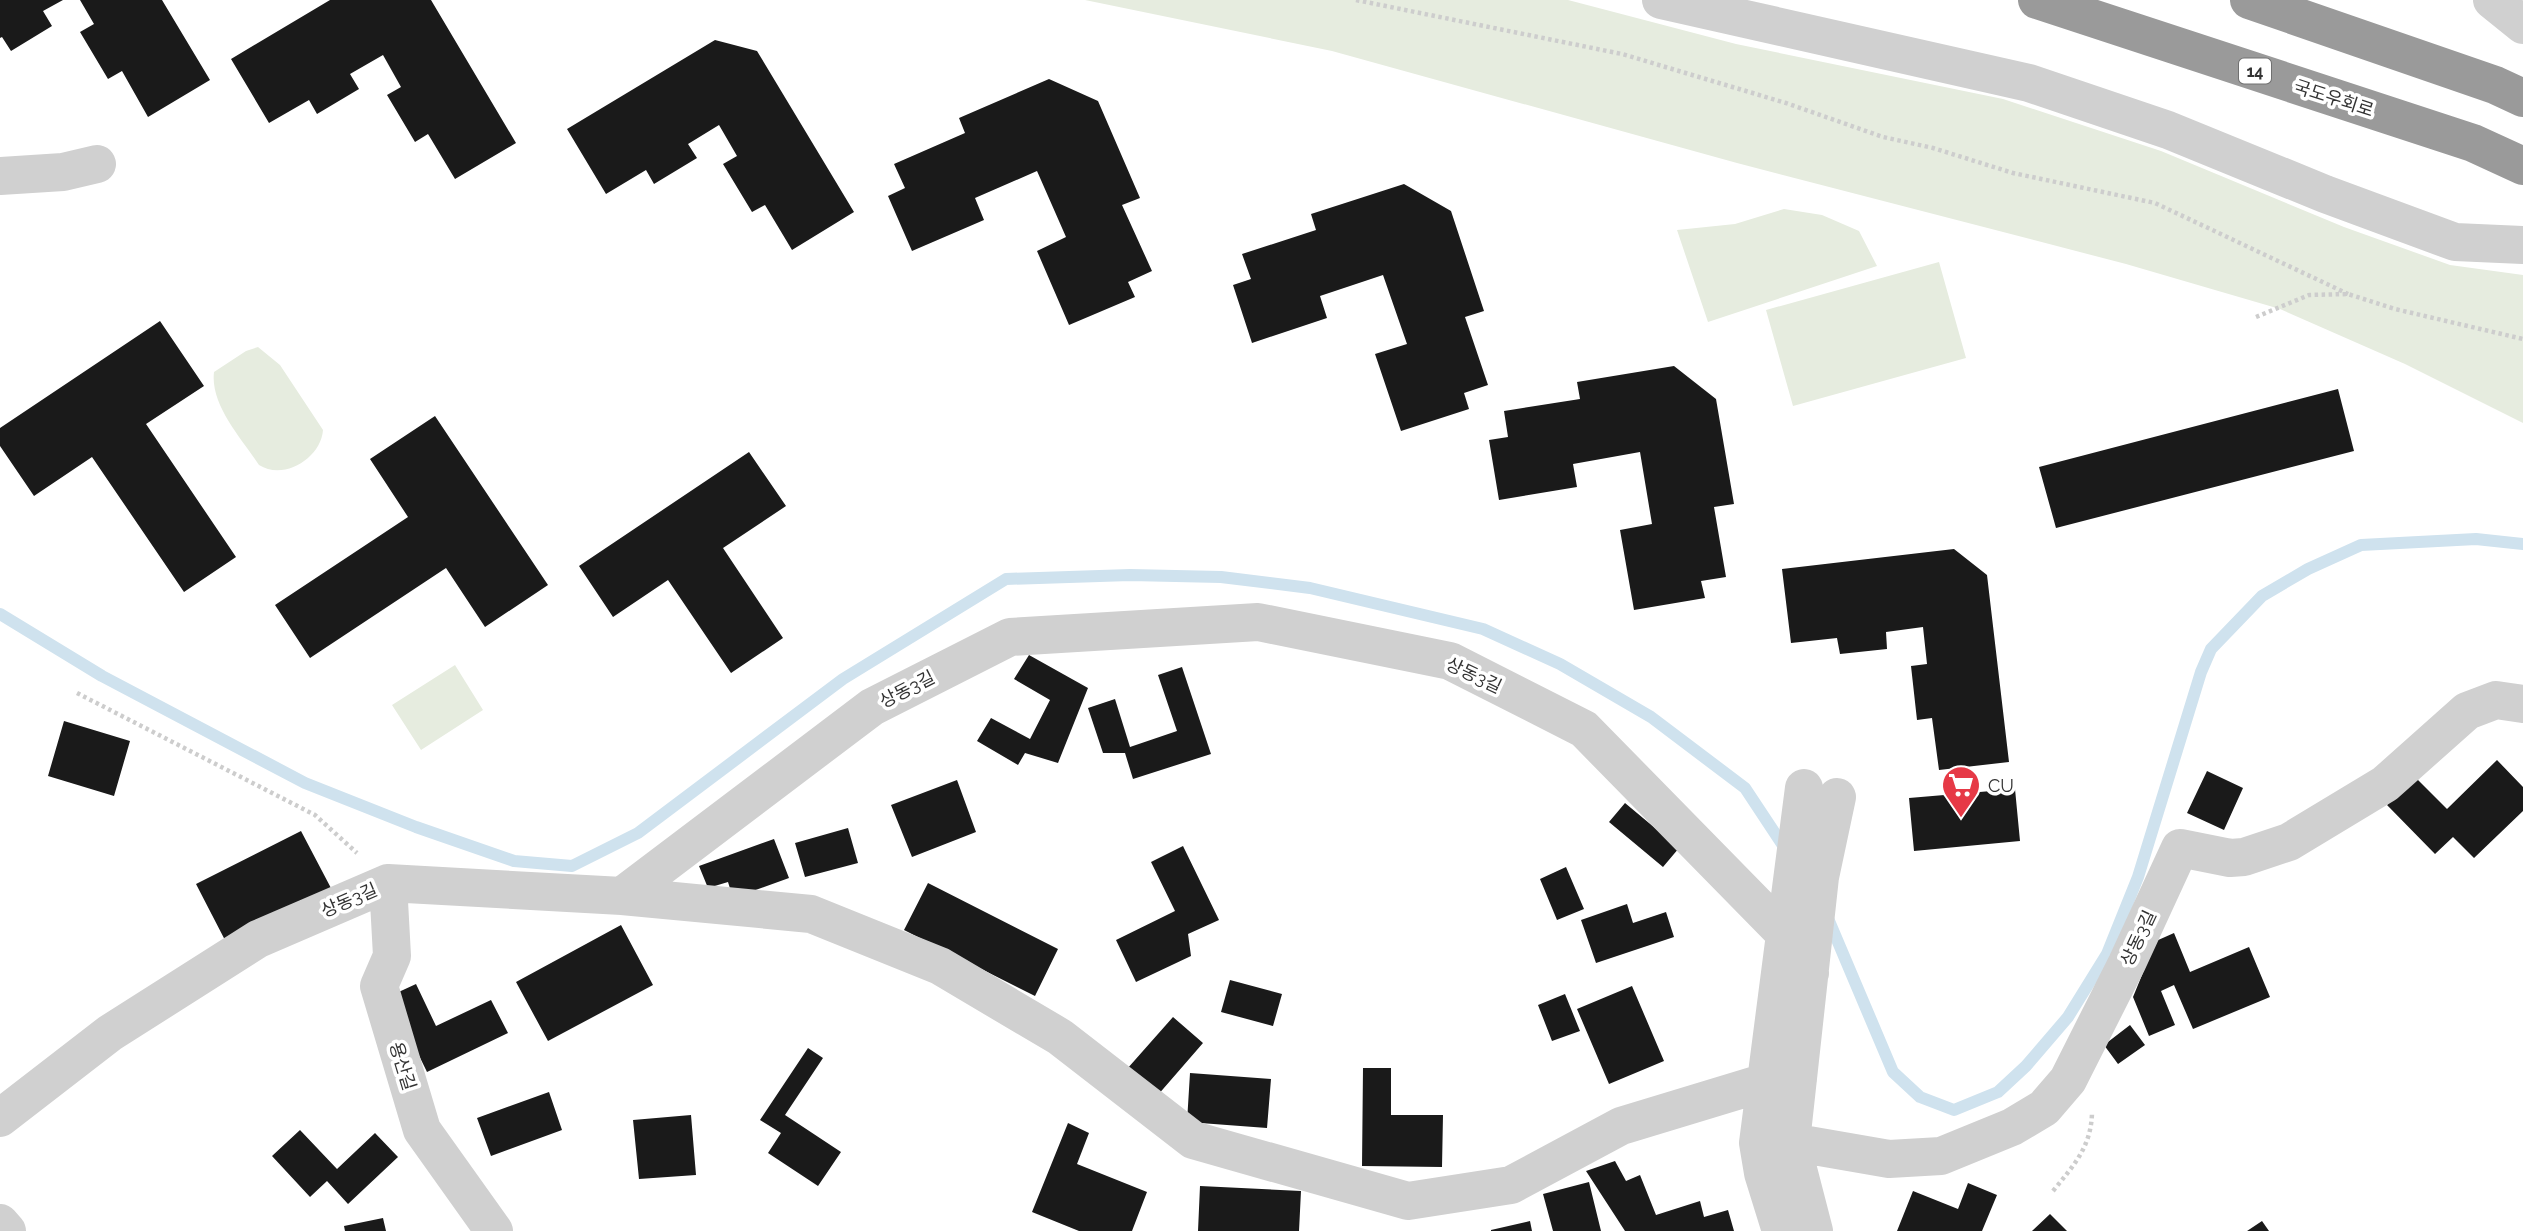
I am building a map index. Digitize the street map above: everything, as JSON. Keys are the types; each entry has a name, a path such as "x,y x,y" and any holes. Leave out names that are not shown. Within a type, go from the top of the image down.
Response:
{"highway":[{"name":"국도우회로","path":"2037,0 2473,143 2523,166"},
{"path":"2249,0 2509,91"}],"street":[{"path":"1661,0 2029,83 2168,130 2325,194 2455,242 2523,245"},
{"path":"2491,0 2523,25"},
{"path":"0,176 63,172 97,164"},
{"name":"상동3길","path":"0,1118 110,1032 258,939 388,883 622,896 872,707 1010,637 1258,622 1450,661 1584,729 1799,928 1810,972 1782,1080"},
{"name":"상동3길","path":"1775,1142 1889,1159 1941,1156 2012,1127 2044,1108 2068,1080 2127,963 2179,848 2230,858 2244,857 2289,842 2385,784 2467,711 2496,700 2523,704"},
{"path":"1781,1231 1763,1173 1775,1142 1805,880 1820,793 1795,839 1805,880"},
{"name":"용산길","path":"388,883 392,956 379,986 414,1104 422,1130 494,1231"},
{"path":"622,896 811,914 940,966 1060,1037 1193,1140 1408,1200 1511,1185 1621,1126 1782,1080"},
{"path":"1775,1142 1814,1231"},
{"path":"0,1223 7,1231"}],"path":[{"path":"1356,0 1622,54 1786,103 1883,137 1933,148 2013,173 2155,203 2348,294 2395,309 2523,340"},
{"path":"2256,317 2309,295 2348,294"},
{"path":"77,693 315,815 388,883"},
{"path":"2053,1191 2084,1153 2092,1133 2092,1111 2081,1088 2068,1080"}],"shaded area":[{"path":"1085,0 1568,0 1736,44 2003,99 2161,151 2344,227 2450,265 2523,275 2523,423 2405,364 2280,309 2126,264 1737,163 1332,51"},
{"path":"1784,209 1822,215 1859,231 1877,266 1708,322 1677,230 1735,224"},
{"path":"1939,262 1966,358 1793,406 1766,310"},
{"path":"258,347 280,365 323,430 316,450 300,464 290,468 279,470 259,465 229,421 217,397 214,372 246,351"},
{"path":"455,665 483,710 421,750 392,705"}],"building":[{"path":"0,0 63,0 43,11 52,26 11,51 2,37 0,38"},
{"path":"80,0 162,0 210,80 148,117 122,71 108,79 80,32 94,24"},
{"path":"330,0 431,0 516,143 455,179 428,134 415,142 387,95 401,87 383,55 350,74 359,89 317,114 309,100 269,123 231,59"},
{"path":"715,40 757,51 854,212 792,250 765,205 752,212 723,164 737,156 719,125 688,144 697,158 654,184 646,170 606,194 567,129"},
{"path":"1049,79 1098,101 1140,198 1122,205 1152,271 1128,282 1135,297 1069,325 1037,251 1066,237 1037,171 975,198 984,220 912,251 888,196 905,188 894,164 965,133 959,118"},
{"path":"1404,184 1451,211 1484,311 1465,317 1488,385 1464,393 1469,409 1401,431 1375,354 1407,344 1383,275 1320,296 1327,318 1252,343 1233,285 1251,279 1242,254 1316,230 1311,214"},
{"path":"160,321 204,386 146,424 236,557 184,592 92,457 34,496 0,446 0,428"},
{"path":"1674,366 1716,399 1734,504 1714,507 1726,577 1701,581 1705,598 1634,610 1620,530 1652,524 1640,452 1573,464 1577,487 1499,500 1489,440 1508,437 1504,411 1580,399 1577,382"},
{"path":"2338,389 2354,451 2056,528 2039,467"},
{"path":"435,416 548,585 485,627 446,568 310,658 275,605 408,517 370,459"},
{"path":"749,452 786,506 723,548 783,638 731,673 668,580 613,617 579,566"},
{"path":"1954,549 1987,575 2009,762 1939,770 1932,718 1917,720 1911,666 1927,664 1923,627 1886,632 1887,649 1840,654 1837,638 1791,643 1782,569"},
{"path":"1029,655 1088,688 1058,763 1025,753 1018,765 977,741 991,718 1030,739 1050,700 1014,679"},
{"path":"1182,667 1211,754 1133,779 1125,753 1103,753 1088,708 1115,699 1130,747 1177,731 1158,675"},
{"path":"64,721 130,741 114,796 48,776"},
{"path":"2497,760 2523,787 2523,811 2474,858 2453,837 2435,854 2387,805 2415,777 2447,809"},
{"path":"2207,771 2243,788 2224,830 2187,813"},
{"path":"957,780 976,832 912,857 891,805"},
{"path":"2015,789 2020,841 1914,851 1909,798"},
{"path":"1625,803 1679,848 1663,867 1609,822"},
{"path":"848,828 858,863 805,877 795,843"},
{"path":"301,831 332,890 227,944 196,884"},
{"path":"774,839 789,878 733,898 728,882 708,888 699,866"},
{"path":"1183,846 1219,920 1188,934 1191,956 1136,982 1116,940 1175,911 1151,862"},
{"path":"1566,867 1584,909 1557,920 1540,879"},
{"path":"928,883 1058,949 1035,996 904,930"},
{"path":"1627,904 1633,923 1666,912 1674,937 1596,963 1581,920"},
{"path":"621,925 653,985 548,1041 516,982"},
{"path":"2174,933 2190,972 2249,947 2270,997 2193,1029 2174,985 2161,991 2175,1025 2149,1036 2133,997 2156,941"},
{"path":"1230,980 1282,994 1273,1026 1221,1012"},
{"path":"416,984 436,1026 491,1000 508,1033 427,1072 390,996"},
{"path":"1632,986 1664,1061 1609,1084 1577,1009"},
{"path":"1565,994 1580,1031 1552,1041 1538,1005"},
{"path":"1173,1017 1203,1043 1157,1096 1127,1069"},
{"path":"2130,1025 2145,1045 2118,1064 2104,1045"},
{"path":"808,1048 823,1058 785,1115 841,1152 818,1186 768,1153 781,1133 760,1120"},
{"path":"1363,1068 1391,1068 1391,1115 1443,1115 1442,1167 1362,1166"},
{"path":"1190,1073 1271,1079 1267,1128 1187,1122"},
{"path":"549,1092 562,1130 491,1156 477,1118"},
{"path":"691,1115 696,1175 639,1179 633,1120"},
{"path":"1068,1123 1089,1133 1077,1164 1147,1192 1132,1231 1079,1231 1032,1212"},
{"path":"300,1130 337,1169 375,1133 398,1157 348,1204 327,1181 310,1197 272,1156"},
{"path":"1615,1161 1626,1181 1640,1175 1656,1215 1700,1201 1704,1217 1728,1210 1734,1231 1625,1231 1586,1171"},
{"path":"1589,1182 1601,1231 1553,1231 1543,1194"},
{"path":"1968,1183 1997,1195 1982,1231 1897,1231 1913,1191 1958,1209"},
{"path":"1200,1186 1301,1191 1299,1231 1198,1231"},
{"path":"2050,1214 2067,1231 2032,1231"},
{"path":"383,1218 386,1231 345,1231 344,1226"},
{"path":"1530,1221 1532,1231 1491,1231 1491,1230"},
{"path":"2262,1221 2269,1231 2247,1231"}],"waterway":[{"path":"1827,916 1893,1072 1920,1097 1954,1110 1998,1092 2026,1066 2068,1017 2107,954 2138,877 2201,672 2211,649 2262,596 2308,569 2361,545 2476,539 2523,544"},
{"path":"0,614 102,676 305,783 416,827 514,861 572,866 638,833 843,679 1006,579 1130,575 1221,577 1310,588 1483,629 1560,664 1651,717 1745,788 1786,850"}],"place":[{"name":"CU","path":"1961,819"}]}
